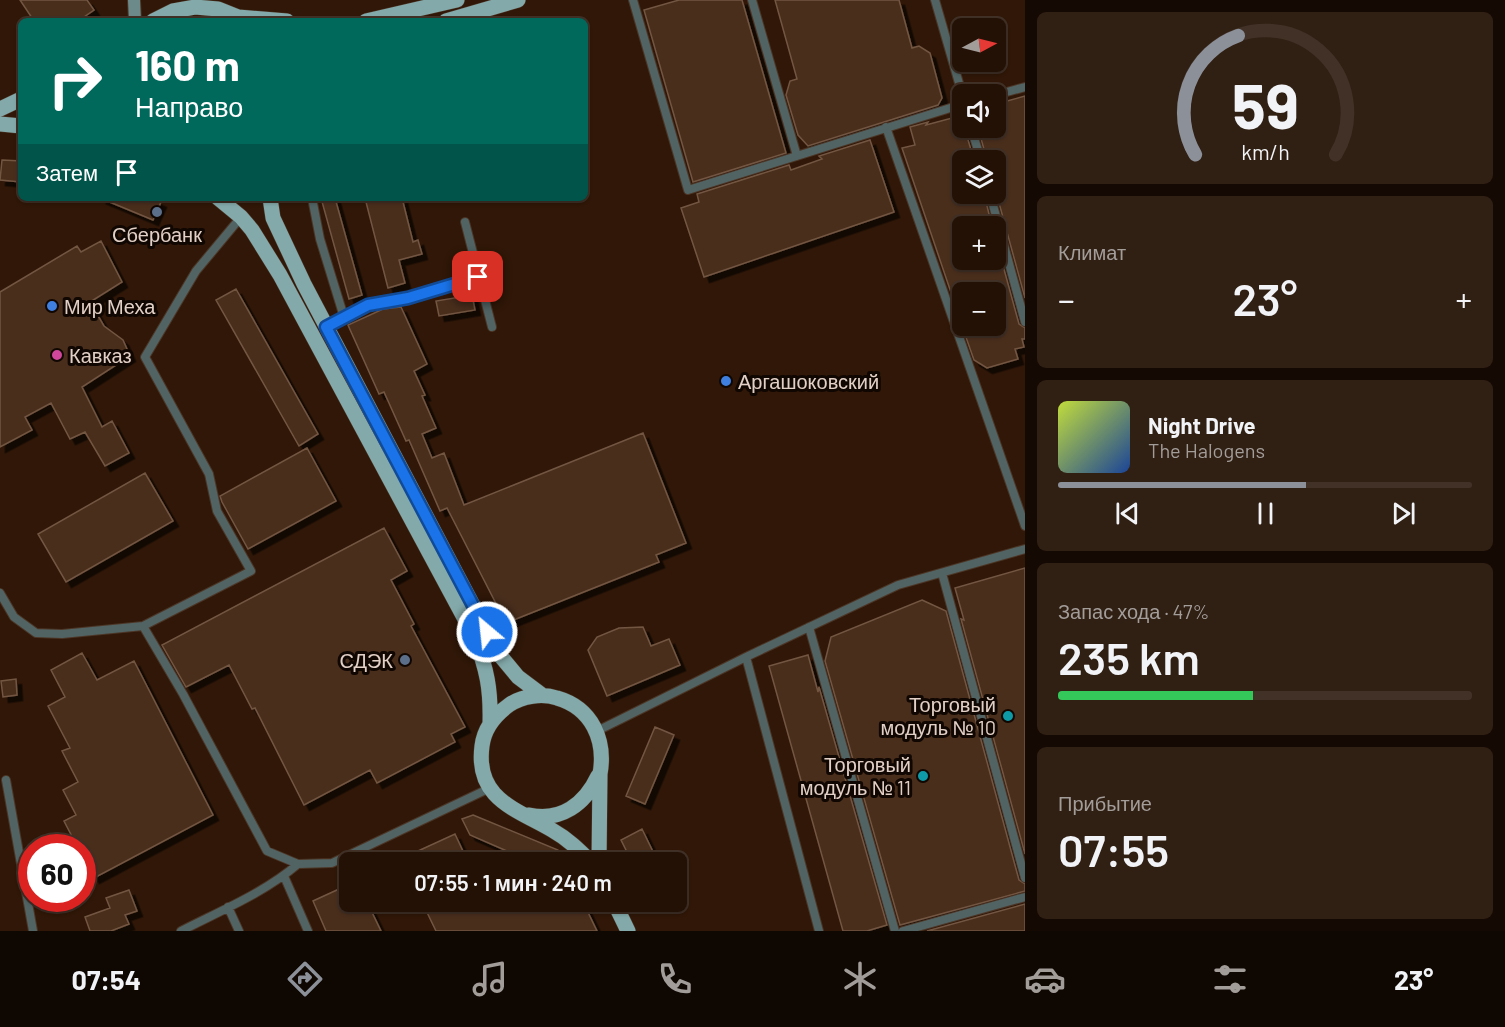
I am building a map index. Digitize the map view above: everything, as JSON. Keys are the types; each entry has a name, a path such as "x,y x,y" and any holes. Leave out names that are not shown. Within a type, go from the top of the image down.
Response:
{"main road":[{"path":"134,0 135,18"},
{"path":"205,0 218,9 239,18"},
{"path":"379,18 457,0"},
{"path":"456,18 518,0"},
{"path":"159,18 173,11 195,7 218,9"},
{"path":"0,109 18,100"},
{"path":"0,124 18,126"},
{"path":"222,201 241,217 252,230 280,275 474,636 484,661 491,693 490,724"},
{"path":"270,201 273,218 326,327 498,653 518,677 542,695"},
{"path":"581,852 553,830 498,799 483,773 481,756 483,740 490,724 499,712 526,697 542,695 556,697 574,705 590,719 597,731 602,759 599,852"},
{"path":"520,813 540,817 559,814 577,806 591,792 600,774"},
{"path":"619,912 628,931"}],"lane":[{"path":"633,0 688,190 952,108"},
{"path":"752,0 797,156"},
{"path":"935,0 959,84"},
{"path":"1006,92 1025,87"},
{"path":"886,127 1025,526"},
{"path":"313,201 320,239 344,317"},
{"path":"993,204 1025,322"},
{"path":"0,593 14,617 36,633 62,634 143,626 252,572 216,511 209,474 145,357 196,271 241,217"},
{"path":"465,222 492,327"},
{"path":"326,327 368,305 408,298 478,277"},
{"path":"597,731 898,585 1025,549"},
{"path":"942,573 1025,878"},
{"path":"143,626 183,694 267,851 298,864 333,863 490,788"},
{"path":"809,627 895,931"},
{"path":"746,657 819,931"},
{"path":"6,780 33,931"},
{"path":"181,931 284,876 298,864"},
{"path":"284,876 308,931"},
{"path":"903,931 1025,897"},
{"path":"228,907 239,931"}],"building":[{"path":"20,0 87,0 94,10 82,18 32,18"},
{"path":"679,0 742,0 786,153 693,182 644,10"},
{"path":"775,0 899,0 912,48 919,46 930,53 942,98 938,105 808,146 798,135 786,95 790,81 797,79"},
{"path":"1025,96 1025,298 1006,229 1006,216 1003,216 999,204 1006,204 1006,150 984,150 981,138 1006,138 1006,101"},
{"path":"952,118 952,138 967,138 971,150 952,150 952,204 986,204 990,216 952,216 952,270 1004,270 1019,324 1025,328 1025,339 1022,339 1024,347 1015,349 1018,359 987,368 974,360 966,336 1006,336 1006,282 952,282 952,295 902,148 915,145 910,127 928,122 926,125"},
{"path":"870,140 894,212 704,277 681,208 699,202 697,194 789,165 791,170 822,159 819,156"},
{"path":"2,160 18,161 18,182 0,180"},
{"path":"107,201 159,201 161,202 153,220"},
{"path":"322,201 336,201 362,295 349,299"},
{"path":"403,201 413,242 418,240 422,254 399,260 405,283 388,288 366,202"},
{"path":"101,241 122,282 90,302 104,326 123,340 130,356 82,387 102,427 112,421 129,453 105,466 85,432 70,439 51,403 25,417 32,430 0,447 0,292 77,246 81,252"},
{"path":"236,289 318,434 299,446 216,300"},
{"path":"472,295 475,310 439,316 436,301"},
{"path":"401,307 427,364 414,371 436,428 422,434 432,458 444,453 464,505 643,433 686,543 656,555 659,562 506,623 447,508 440,511 409,440 406,441 384,392 379,394 348,325 383,309"},
{"path":"307,448 336,501 248,549 220,496"},
{"path":"145,473 173,521 66,582 38,534"},
{"path":"384,528 407,571 391,580 414,624 411,626 465,727 451,734 455,742 377,783 370,770 304,805 255,708 252,709 229,665 186,687 162,645"},
{"name":"Торговый модуль № 10","path":"1025,568 1025,854 961,619 964,620 955,588"},
{"name":"Торговый модуль № 11","path":"922,600 946,611 1019,880 1025,884 1025,891 900,925 825,661 831,637"},
{"path":"643,627 651,646 669,639 680,665 607,696 588,650 597,637 619,628"},
{"path":"82,653 97,680 134,661 213,815 96,877 96,834 71,834 64,821 76,815 63,790 78,782 62,751 70,748 48,706 65,697 51,670"},
{"path":"808,655 887,925 867,931 843,931 769,666"},
{"path":"16,679 17,695 3,697 1,681"},
{"path":"655,727 674,735 645,804 626,796"},
{"path":"473,815 559,852 505,852 507,851 470,835 462,819"},
{"path":"642,829 653,852 627,852 621,840"},
{"path":"455,834 463,852 416,852"},
{"path":"339,889 339,912 372,912 381,931 326,931 313,901"},
{"path":"129,890 137,911 125,915 129,924 111,931 90,931 85,917 110,908 106,898"},
{"path":"1025,904 1025,931 927,931"},
{"path":"427,912 588,912 597,931 436,931"}],"place":[{"name":"Сбербанк","path":"157,212"},
{"name":"Мир Меха","path":"52,306"},
{"name":"Кавказ","path":"57,355"},
{"name":"Аргашоковский","path":"726,381"},
{"name":"СДЭК","path":"405,660"},
{"name":"Торговый модуль № 10","path":"1008,716"},
{"name":"Торговый модуль № 11","path":"923,776"}],"route":[{"path":"478,277 408,298 368,305 326,327 487,632"}]}
